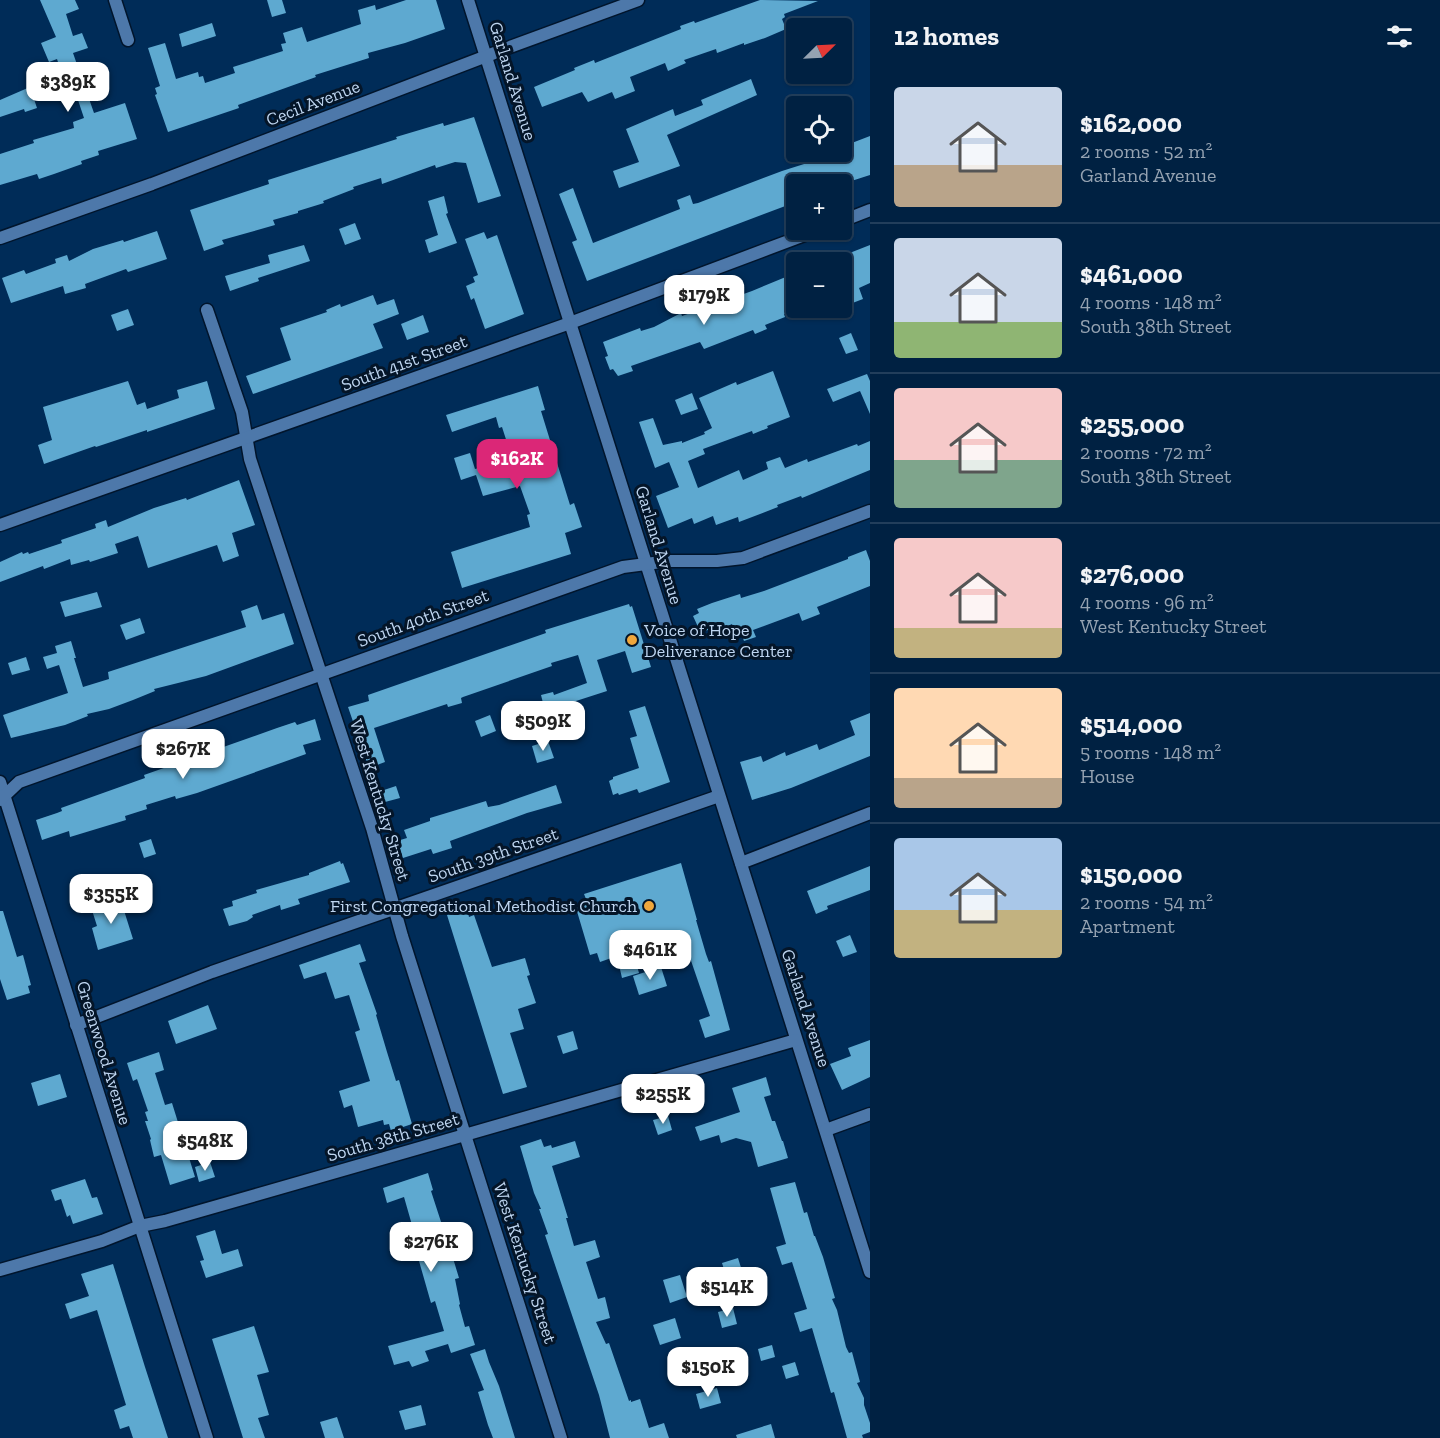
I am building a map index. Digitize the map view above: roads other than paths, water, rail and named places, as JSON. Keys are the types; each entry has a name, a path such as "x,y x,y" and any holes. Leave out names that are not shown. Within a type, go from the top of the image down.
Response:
{"street":[{"path":"116,0 128,40"},
{"name":"Garland Avenue","path":"468,0 870,1272"},
{"name":"Cecil Avenue","path":"0,238 162,181 485,56 638,0"},
{"path":"852,217 870,210"},
{"name":"South 41st Street","path":"0,525 570,323 791,240"},
{"name":"West Kentucky Street","path":"207,310 242,412 250,459 369,818 394,909 561,1438"},
{"name":"South 40th Street","path":"2,798 19,782 623,567 669,561 717,561 743,558 870,511"},
{"name":"Greenwood Avenue","path":"0,782 2,798 207,1438"},
{"name":"South 39th Street","path":"76,1025 212,972 719,796"},
{"path":"741,863 870,813"},
{"name":"South 38th Street","path":"0,1270 102,1241 140,1226 466,1136 796,1040"},
{"path":"826,1130 870,1114"}],"place":[{"name":"Voice of Hope Deliverance Center","path":"632,640"},
{"name":"First Congregational Methodist Church","path":"649,906"}]}
